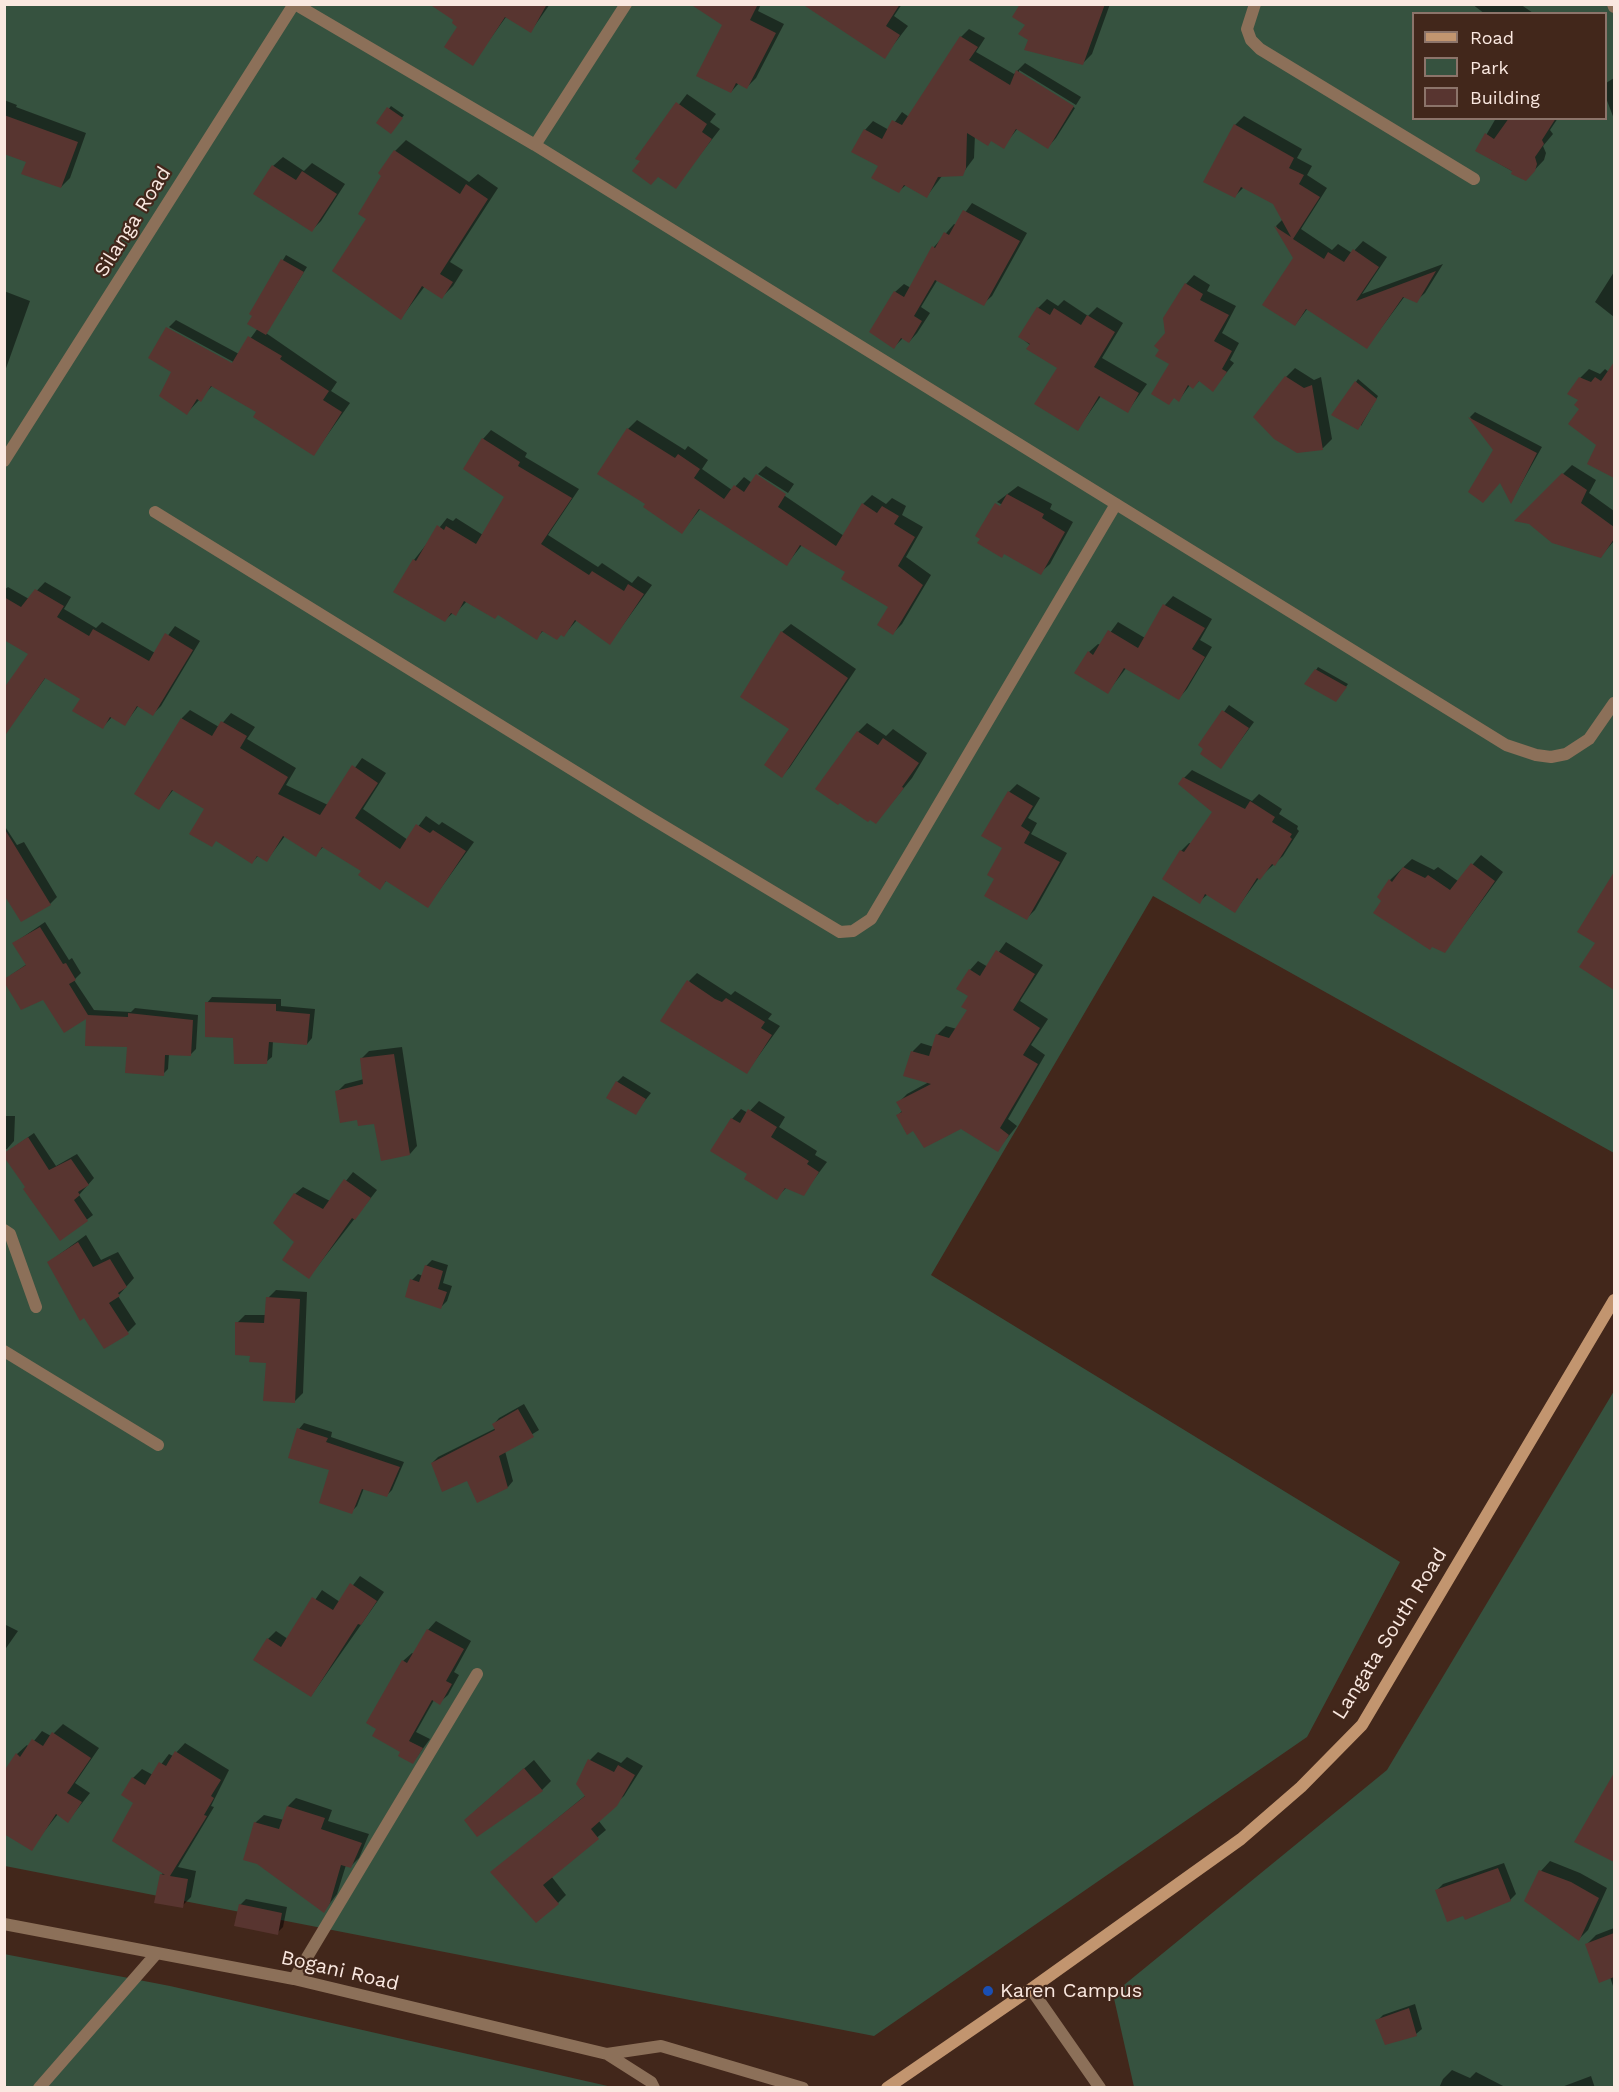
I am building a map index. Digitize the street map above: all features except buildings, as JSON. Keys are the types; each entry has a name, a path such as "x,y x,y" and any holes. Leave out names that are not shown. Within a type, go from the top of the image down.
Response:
{"street":[{"path":"294,4 535,145 1435,702 1515,748 1544,756 1566,754 1589,739 1614,703"},
{"name":"Silanga Road","path":"4,461 294,4"},
{"path":"535,145 626,4"},
{"path":"1255,4 1247,29 1251,40 1260,49 1474,179"},
{"path":"155,512 840,932 853,931 871,919 1116,504"},
{"path":"4,1230 10,1234 36,1307"},
{"name":"Langata South Road","path":"887,2088 1032,1989 1241,1839 1301,1787 1362,1725 1614,1300"},
{"path":"4,1351 159,1445"},
{"path":"294,1979 477,1674"},
{"name":"Bogani Road","path":"4,1924 294,1979 607,2054 651,2082 654,2088"},
{"path":"39,2088 156,1954"},
{"path":"1032,1989 1100,2088"},
{"path":"607,2054 661,2046 803,2088"}],"green space":[{"path":"4,5 1614,5 1614,1153 1153,896 931,1275 1400,1562 1307,1737 874,2036 5,1866"},
{"path":"1614,1391 1614,2087 1134,2087 1113,1994 1387,1770"},
{"path":"4,1954 170,1986 612,2087 5,2087"}],"place":[{"name":"Karen Campus","path":"988,1991"}]}
